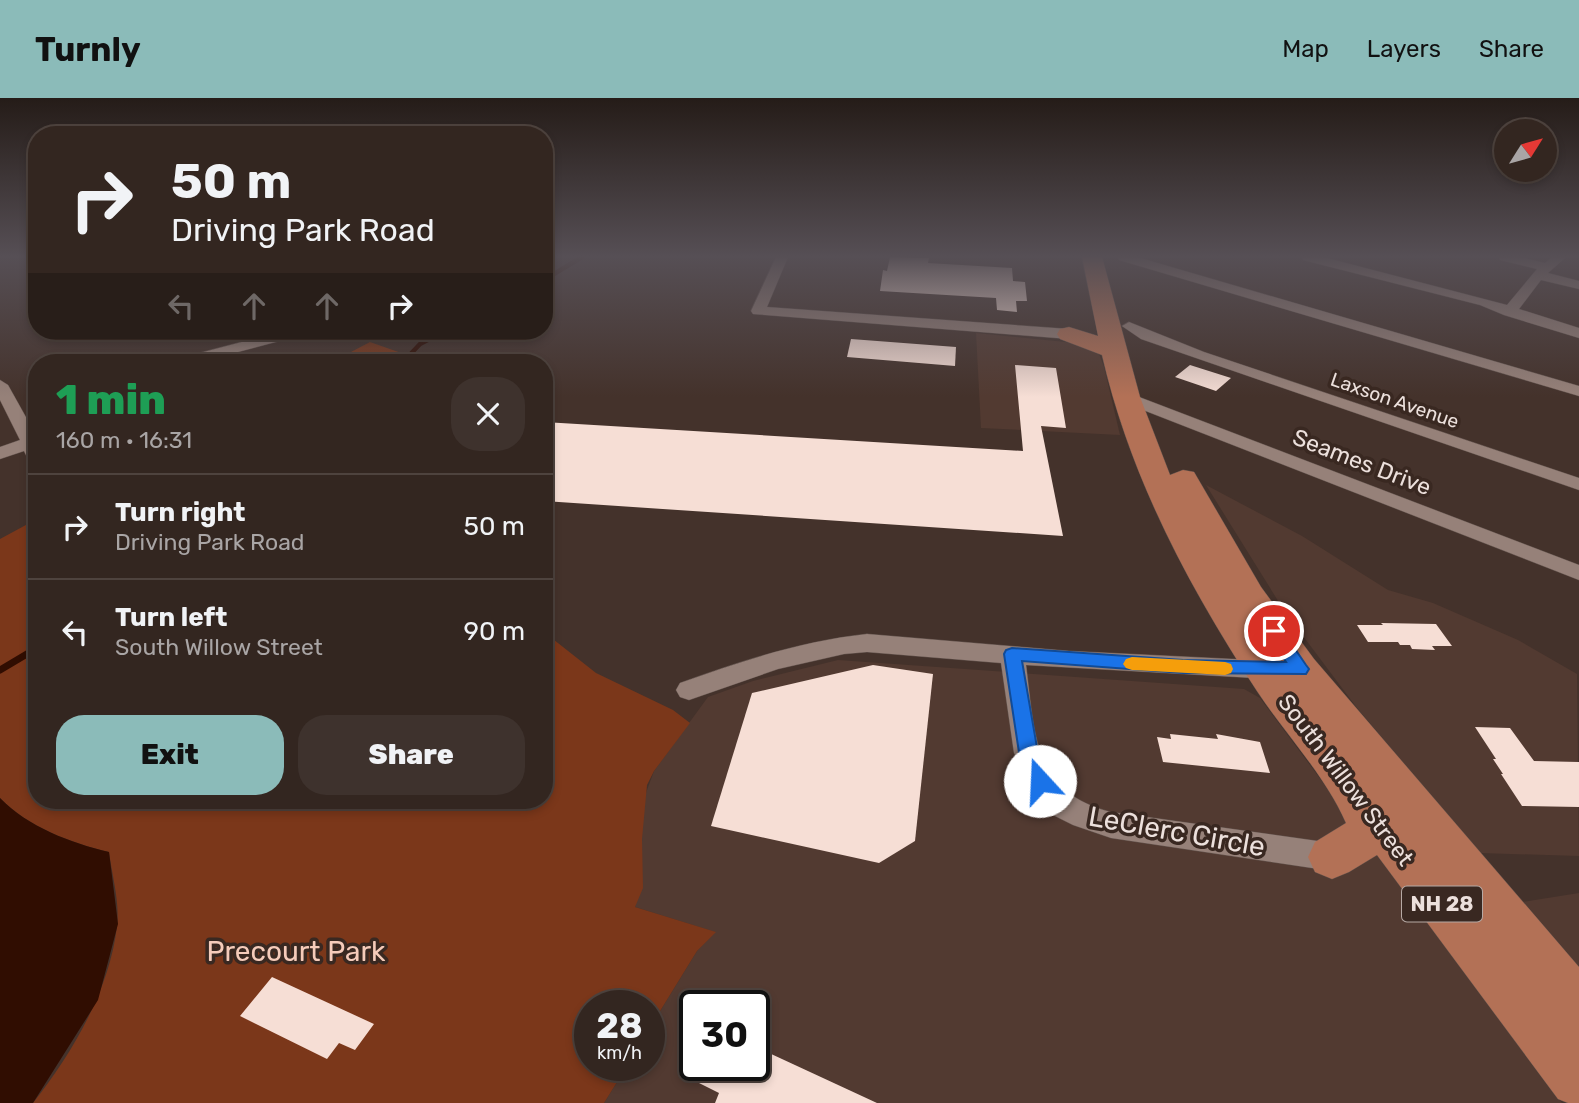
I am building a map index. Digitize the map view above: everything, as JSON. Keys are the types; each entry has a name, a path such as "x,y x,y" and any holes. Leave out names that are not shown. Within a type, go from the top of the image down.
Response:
{"main road":[{"name":"South Willow Street","path":"1115,304 1119,334 1140,402 1139,437 1206,580 1281,670 1579,1010"},
{"path":"1069,334 1119,334"},
{"name":"South Willow Street","path":"1281,670 1352,788 1579,1078"},
{"path":"1332,857 1362,839 1371,827 1369,817 1352,788"},
{"path":"1332,857 1414,868"}],"street":[{"path":"761,304 758,311 1069,334"},
{"path":"1279,304 1579,391"},
{"path":"1489,304 1579,333"},
{"path":"1508,312 1515,304"},
{"name":"Laxson Avenue","path":"1119,334 1198,355 1579,484"},
{"path":"216,354 275,340"},
{"path":"0,385 28,431"},
{"name":"Seames Drive","path":"1140,402 1579,573"},
{"path":"0,453 28,440"},
{"path":"689,690 726,676 846,644 885,643 1086,661 1281,670"},
{"name":"LeClerc Circle","path":"1012,654 1030,759 1040,781 1057,802 1082,817 1111,825 1332,857"}],"shaded area":[{"path":"976,333 1085,344 1099,354 1104,367 1120,435 981,428"},
{"path":"1206,485 1302,536 1388,590 1433,603 1518,640 1577,674 1579,856 1479,853 1357,708 1285,612"},
{"path":"838,660 1244,689 1260,698 1562,1103 604,1103 618,1081 665,1081 665,1003 697,951 715,932 635,907 643,801 654,771 708,697 753,681"},
{"path":"0,798 24,817 51,832 109,852 118,924 98,1000 33,1103 0,1103"},
{"path":"1579,893 1579,970 1522,902"}],"green space":[{"path":"370,342 404,354 347,354"},
{"name":"Precourt Park","path":"28,524 28,809 553,809 553,639 596,673 673,710 690,723 654,771 647,785 642,839 643,888 635,907 716,932 697,951 665,1003 665,990 574,990 574,1081 618,1081 604,1103 33,1103 62,1064 98,997 113,950 118,917 117,899 109,852 51,832 23,817 0,798 0,539"}],"building":[{"path":"996,304 1016,304 1017,312 997,310"},
{"path":"851,339 956,347 955,366 847,357"},
{"path":"1015,365 1056,368 1066,428 1041,426 1063,536 553,502 553,423 1023,451"},
{"path":"1190,365 1231,378 1216,391 1175,377"},
{"path":"1381,623 1436,624 1452,646 1432,646 1435,650 1412,649 1410,645 1400,645 1398,642 1368,642 1357,625 1383,625"},
{"path":"873,665 933,674 915,841 879,863 711,826 752,693"},
{"path":"1475,727 1510,728 1534,761 1579,762 1579,807 1522,806"},
{"path":"1170,734 1218,739 1216,734 1260,742 1270,773 1163,762 1157,737 1171,739"},
{"path":"272,977 374,1024 355,1050 339,1043 327,1059 240,1016"},
{"path":"770,1053 877,1103 715,1103 719,1093 695,1081 770,1081"}],"waterway":[{"path":"411,354 428,340"},
{"path":"0,670 28,653"}],"slow traffic":[{"path":"1132,664 1225,669"}],"route":[{"path":"1040,781 1030,759 1012,654 1183,667 1300,669 1274,631"}]}
